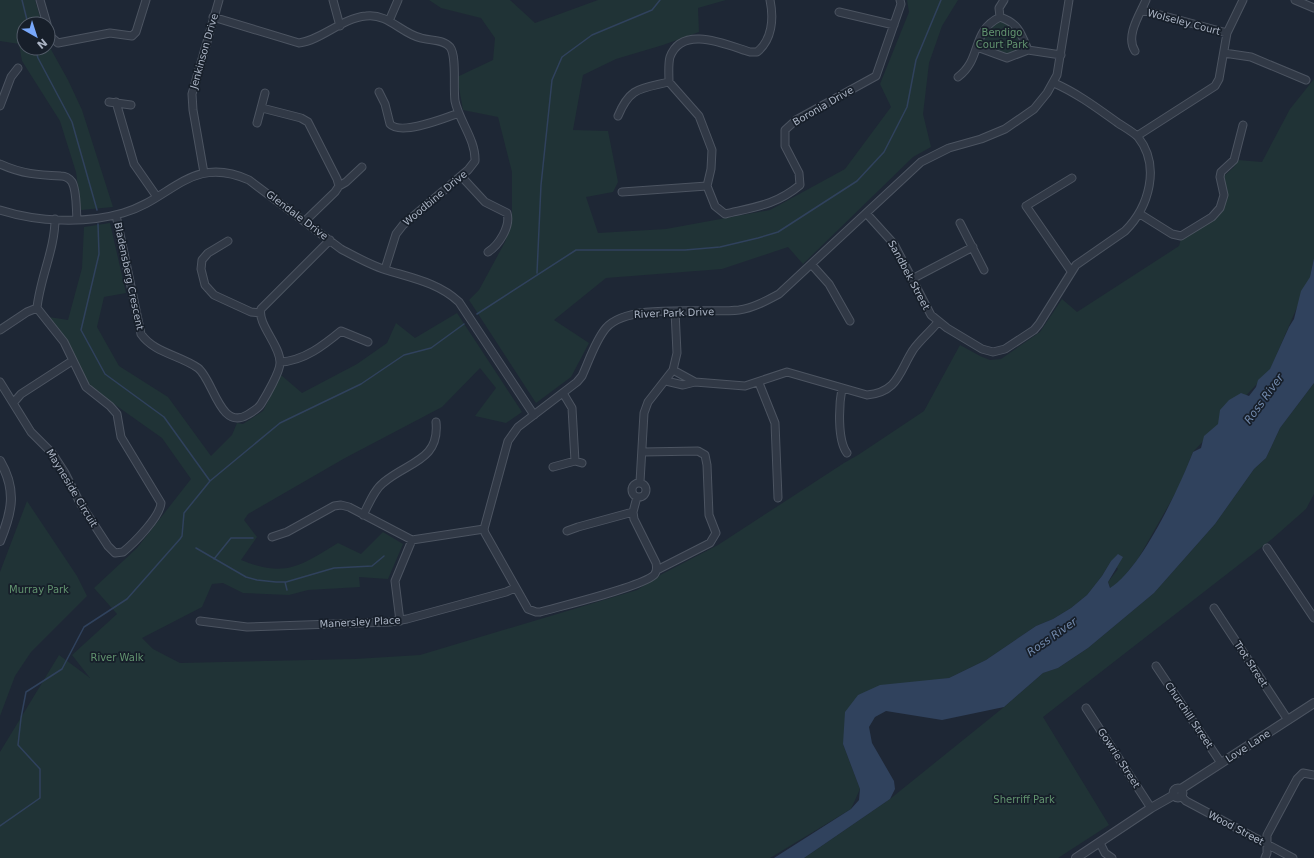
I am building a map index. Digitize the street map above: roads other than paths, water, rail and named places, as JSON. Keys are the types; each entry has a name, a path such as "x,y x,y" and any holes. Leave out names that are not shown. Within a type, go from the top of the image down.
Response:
{"street":[{"path":"40,0 45,16"},
{"path":"56,42 58,43 110,33 132,36 136,32 146,0"},
{"name":"Jenkinson Drive","path":"204,173 193,110 192,94 219,0"},
{"path":"334,0 340,26"},
{"path":"389,21 398,0"},
{"path":"622,192 707,186 711,169 712,150 695,109 669,82 670,58 674,51 686,41 704,38 750,52 757,52 766,44 770,33 772,10 770,0"},
{"name":"Boronia Drive","path":"707,186 715,206 725,214 768,205 790,193 800,185 799,173 785,146 785,130 796,120 876,76 894,24 900,0"},
{"path":"1000,17 999,8 1004,0"},
{"name":"River Park Drive","path":"484,529 508,441 518,427 563,393 582,376 600,337 612,322 630,314 675,311 725,311 754,306 779,294 812,265 921,162 949,148 993,135 1025,117 1041,101 1054,83 1061,55 1066,7 1069,0"},
{"name":"Wolseley Court","path":"1136,50 1132,45 1132,35 1146,0"},
{"path":"1137,136 1215,86 1219,79 1227,33 1243,0"},
{"path":"1295,0 1314,8"},
{"name":"Wolseley Court","path":"1142,10 1227,33"},
{"path":"839,12 894,24"},
{"name":"Woodbine Drive","path":"213,17 298,43 308,41 366,16 389,21 413,36 443,42 450,47 454,58 453,89 458,113 476,156 472,166 399,230 385,269"},
{"path":"958,77 966,70 984,29 1000,17"},
{"path":"1000,17 1007,19 1018,27 1028,50"},
{"path":"977,47 1007,58 1028,50 1061,55"},
{"path":"1224,53 1251,57 1306,80"},
{"path":"0,106 11,77 18,68"},
{"path":"618,116 625,100 639,89 669,82"},
{"name":"Sandbek Street","path":"866,213 891,240 926,307 938,322 988,351 993,352 1006,349 1025,337 1040,324 1071,271 1082,260 1125,231 1140,214 1149,189 1150,166 1146,151 1137,136 1076,93 1054,83"},
{"path":"379,92 385,104 390,124 396,128 429,124 458,113"},
{"path":"257,123 265,93"},
{"path":"131,105 112,102 134,164 157,197"},
{"path":"262,108 301,118 308,122 337,179 339,186"},
{"path":"1140,214 1172,234 1181,236 1212,217 1222,203 1224,195 1220,177 1221,172 1234,160 1243,125"},
{"path":"0,164 28,174 40,176 62,176 69,179 73,185 77,219"},
{"path":"305,221 339,186 346,182 362,167"},
{"name":"Glendale Drive","path":"0,210 26,216 55,219 77,219 116,215 133,210 184,180 204,173 227,172 249,180 330,240 356,257 385,269 439,287 459,302 534,415"},
{"path":"461,176 485,202 507,213 507,221 500,241 497,246 488,252"},
{"path":"1071,271 1026,206 1072,178"},
{"name":"Bladensberg Crescent","path":"116,215 141,334 152,345 199,369 207,378 225,413 233,417 242,417 259,407 280,362"},
{"path":"0,330 27,312 37,308 38,297 54,236 55,219"},
{"path":"960,223 984,270"},
{"path":"330,240 265,303 260,313 280,362 292,361 304,356 341,332 368,342"},
{"path":"228,241 208,253 202,260 201,269 205,284 214,295 251,312 260,313"},
{"path":"912,279 973,247"},
{"path":"812,265 829,284 850,321"},
{"name":"Mayneside Circuit","path":"0,382 14,402 16,409 31,432 52,453 65,473 76,496 108,546 115,553 123,552 150,525 159,511 161,503 121,437 117,414 110,406 86,387 64,342 37,308"},
{"path":"657,570 655,560 634,519 632,512 637,497 632,493 631,489 634,484 640,482 643,452 644,413 648,402 673,370 677,353 675,311"},
{"path":"666,380 683,385 695,382 745,386 759,383 787,372 867,395 877,394 890,388 898,378 913,351 938,322"},
{"path":"14,402 21,394 72,361"},
{"path":"673,370 695,382"},
{"path":"759,383 775,423 778,498"},
{"path":"842,388 840,401 841,442 847,453"},
{"path":"553,467 578,462 572,408 563,393"},
{"path":"363,515 382,483 431,451 437,434 436,422"},
{"path":"272,537 286,532 338,505 349,507 412,540 484,529 489,543 528,609 536,612 636,584 654,575 657,570 710,543 716,534 709,515 707,465 705,455 698,451 643,452"},
{"path":"0,461 8,479 12,504 10,516 0,541"},
{"path":"567,531 632,512"},
{"path":"400,621 395,581 412,540"},
{"path":"1268,548 1314,618"},
{"name":"Manersley Place","path":"200,622 247,627 400,621 506,592 515,588"},
{"path":"1307,608 1314,603"},
{"name":"Trot Street","path":"1214,608 1288,720"},
{"name":"Churchill Street","path":"1156,666 1221,764"},
{"name":"Love Lane","path":"1076,858 1151,808 1179,794 1314,702"},
{"name":"Gowrie Street","path":"1086,708 1151,808"},
{"path":"1265,858 1268,853 1267,835 1297,779 1303,773 1314,775"},
{"name":"Wood Street","path":"1179,794 1186,801 1293,858"},
{"path":"1100,843 1105,853 1112,858"}],"water":[{"name":"Ross River","path":"1314,258 1314,383 1280,428 1266,458 1254,469 1215,524 1154,593 1088,648 1058,668 1043,673 1004,707 942,720 886,711 875,717 869,727 872,743 894,781 895,789 890,799 804,858 774,858 851,809 859,800 860,789 843,744 845,712 858,695 880,685 949,678 986,660 1036,626 1053,619 1071,608 1087,595 1102,576 1111,561 1118,554 1123,557 1108,582 1110,588 1122,578 1147,546 1179,486 1193,452 1201,448 1204,436 1218,424 1220,410 1229,400 1241,393 1249,396 1256,387 1258,380 1270,369 1294,319 1301,291 1310,277"}],"waterway":[{"path":"22,0 26,16"},
{"path":"537,273 541,185 552,80 562,57 592,35 652,10 660,0"},
{"path":"477,314 576,250 685,250 720,247 758,238 778,232 857,181 884,152 907,107 916,60 941,0"},
{"path":"37,56 72,122 97,210"},
{"path":"98,224 99,254 81,330 105,374 164,417 210,481"},
{"path":"0,826 40,798 40,769 18,745 26,692 62,669 84,627 127,599 180,539 182,536 184,513 210,481 280,423 361,384 404,355 431,348 464,324"},
{"path":"214,559 231,538 253,538"},
{"path":"196,548 246,577 276,582 286,582 334,568 372,566 384,556"},
{"path":"285,582 287,590"}],"park label":[{"name":"Bendigo Court Park","path":"1002,38"},
{"name":"Murray Park","path":"39,589"},
{"name":"River Walk","path":"117,657"},
{"name":"Sherriff Park","path":"1024,799"}]}
